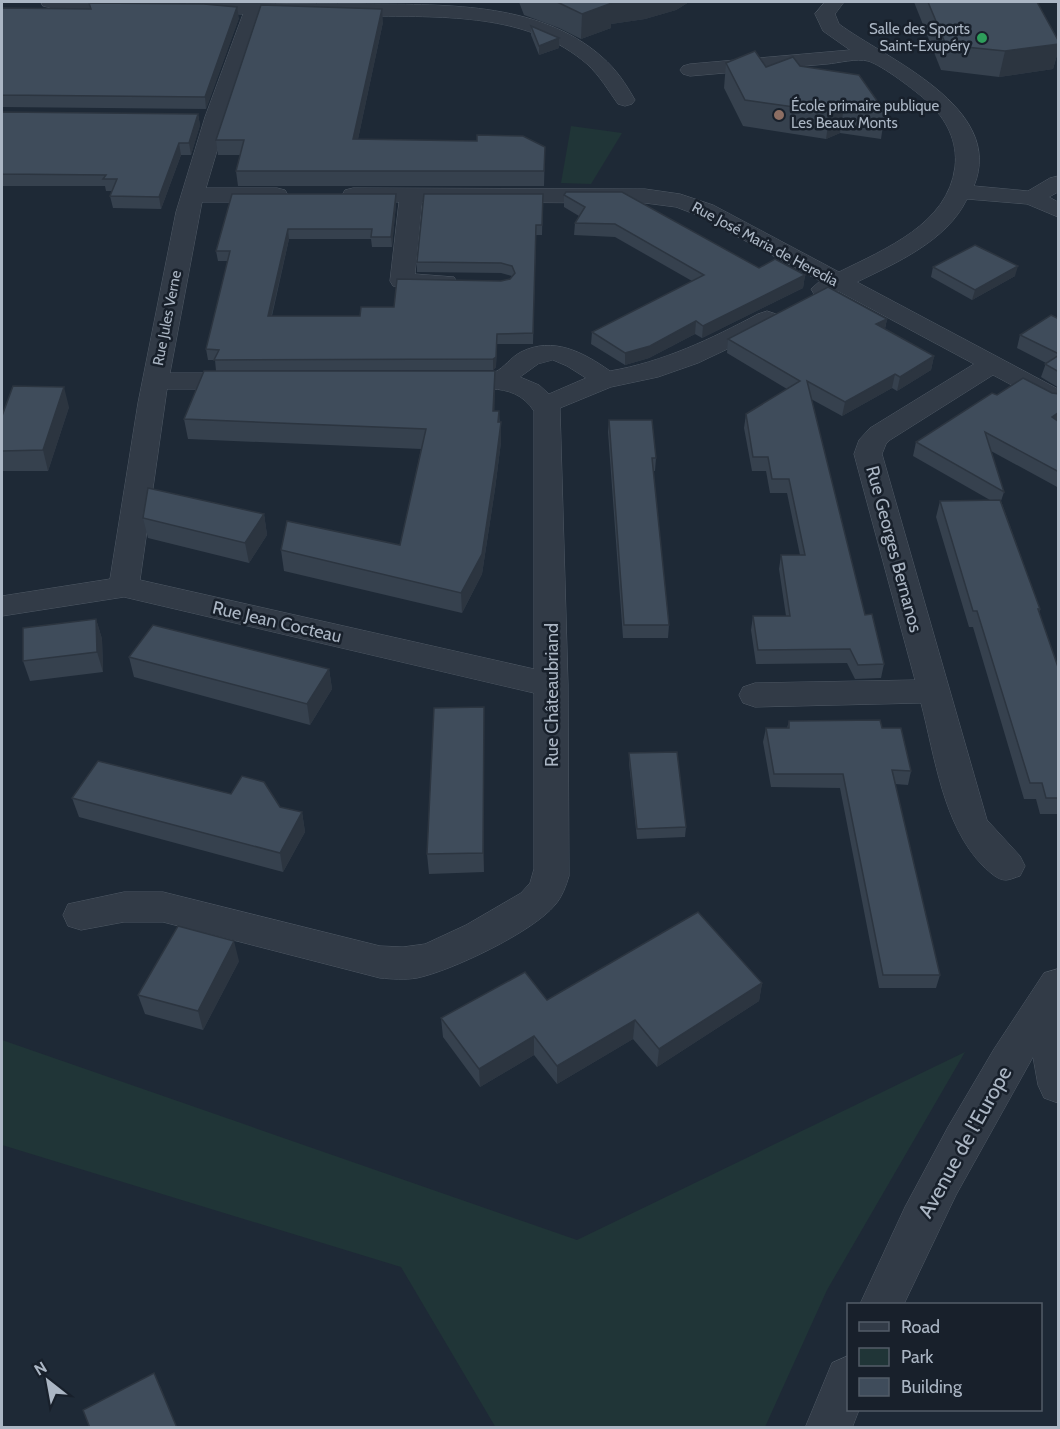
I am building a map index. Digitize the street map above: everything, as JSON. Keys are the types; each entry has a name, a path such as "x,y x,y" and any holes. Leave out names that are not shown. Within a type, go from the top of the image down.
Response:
{"street":[{"path":"51,2 63,5 164,7 255,5 455,11 490,15 538,30 582,50 611,76 625,100"},
{"path":"417,380 501,380 522,386 545,405 605,380 645,372 698,355 923,235 942,219 960,192 966,172 967,156 963,138 940,103 924,88 834,31 827,23 825,14 835,2"},
{"name":"Rue Jules Verne","path":"124,587 155,381 192,195 255,5"},
{"path":"690,70 872,54"},
{"path":"192,117 216,117"},
{"path":"1032,198 1059,183"},
{"path":"960,192 1032,198 1059,210"},
{"path":"192,195 296,195"},
{"name":"Rue José Maria de Heredia","path":"330,195 668,198 705,210 1059,399"},
{"path":"411,195 402,281 468,282"},
{"path":"501,380 523,360 544,353 570,354 605,380"},
{"name":"Rue Georges Bernanos","path":"992,364 880,434 873,440 868,454 970,821 988,849 1007,866"},
{"path":"155,381 274,381"},
{"name":"Rue Châteaubriand","path":"81,915 124,907 163,907 380,962 413,963 440,955 525,909 543,895 552,869 549,419 545,405"},
{"name":"Rue Jean Cocteau","path":"2,606 66,594 124,587 552,685"},
{"path":"755,695 933,691"},
{"path":"1051,997 1059,1085"},
{"name":"Avenue de l'Europe","path":"883,1303 946,1172 1005,1068 1051,997"},
{"path":"828,1428 847,1383"}],"green space":[{"path":"571,126 622,133 591,184 561,183"},
{"path":"2,1040 577,1240 965,1052 827,1290 765,1427 496,1428 401,1267 2,1145"}],"building":[{"path":"557,2 612,2 612,3 582,14"},
{"path":"928,2 1037,2 1059,44 1005,51 946,45"},
{"path":"89,3 204,4 237,7 205,97 2,95 2,8 91,9"},
{"path":"261,5 382,9 353,139 477,141 477,135 523,136 545,147 544,171 236,171 244,140 216,140"},
{"path":"531,26 559,38 539,46"},
{"path":"755,51 766,67 793,57 800,66 859,75 885,112 844,106 830,112 745,100 726,63"},
{"path":"2,112 198,114 189,143 179,143 159,197 110,196 117,179 103,179 106,175 2,174"},
{"path":"566,192 622,192 759,268 775,259 805,275 703,326 696,321 650,346 625,353 592,332 704,275 615,224 575,223 585,207 564,195"},
{"path":"232,194 396,194 391,237 371,237 372,229 288,229 268,316 360,316 361,307 394,307 397,279 501,281 510,279 515,273 512,266 501,263 417,262 424,194 543,194 542,225 536,225 533,333 497,334 496,357 493,359 214,360 219,350 206,349 230,251 216,251"},
{"path":"975,245 1018,266 975,290 933,267"},
{"path":"828,287 887,319 876,324 934,356 900,377 895,374 845,402 807,381 865,615 872,614 884,664 858,665 850,649 758,650 753,616 790,616 781,555 805,555 789,479 772,479 768,457 753,457 746,414 800,381 728,339"},
{"path":"1051,315 1059,319 1059,354 1020,335"},
{"path":"1059,355 1059,372 1045,364"},
{"path":"204,371 495,371 493,411 499,411 498,422 501,422 482,554 461,593 281,550 287,521 400,545 426,429 184,419"},
{"path":"1023,378 1052,393 1059,394 1059,412 1052,417 1059,422 1059,472 985,432 1004,492 916,442 992,393 997,395"},
{"path":"13,386 64,387 43,450 2,451 2,416"},
{"path":"609,420 652,420 656,458 652,458 669,625 624,625"},
{"path":"148,488 264,514 245,543 143,518"},
{"path":"1000,500 1040,609 1038,609 1059,670 1059,798 1046,798 1042,783 1030,783 977,611 973,611 940,501"},
{"path":"96,619 97,652 23,661 23,628"},
{"path":"153,625 329,669 307,704 129,657"},
{"path":"484,707 483,853 427,854 434,708"},
{"path":"880,720 882,728 901,728 911,771 892,770 940,975 883,975 843,774 774,774 766,728 789,728 789,721"},
{"path":"677,752 686,827 637,829 629,753"},
{"path":"98,761 231,794 242,776 264,782 280,807 302,812 280,853 72,798"},
{"path":"698,912 762,983 659,1049 635,1020 557,1066 534,1036 479,1069 441,1018 525,972 547,1000"},
{"path":"178,926 234,941 198,1011 138,995"},
{"path":"154,1373 177,1428 90,1428 83,1410"}],"place":[{"name":"Salle des Sports Saint-Exupéry","path":"982,38"},
{"name":"École primaire publique Les Beaux Monts","path":"779,115"}]}
